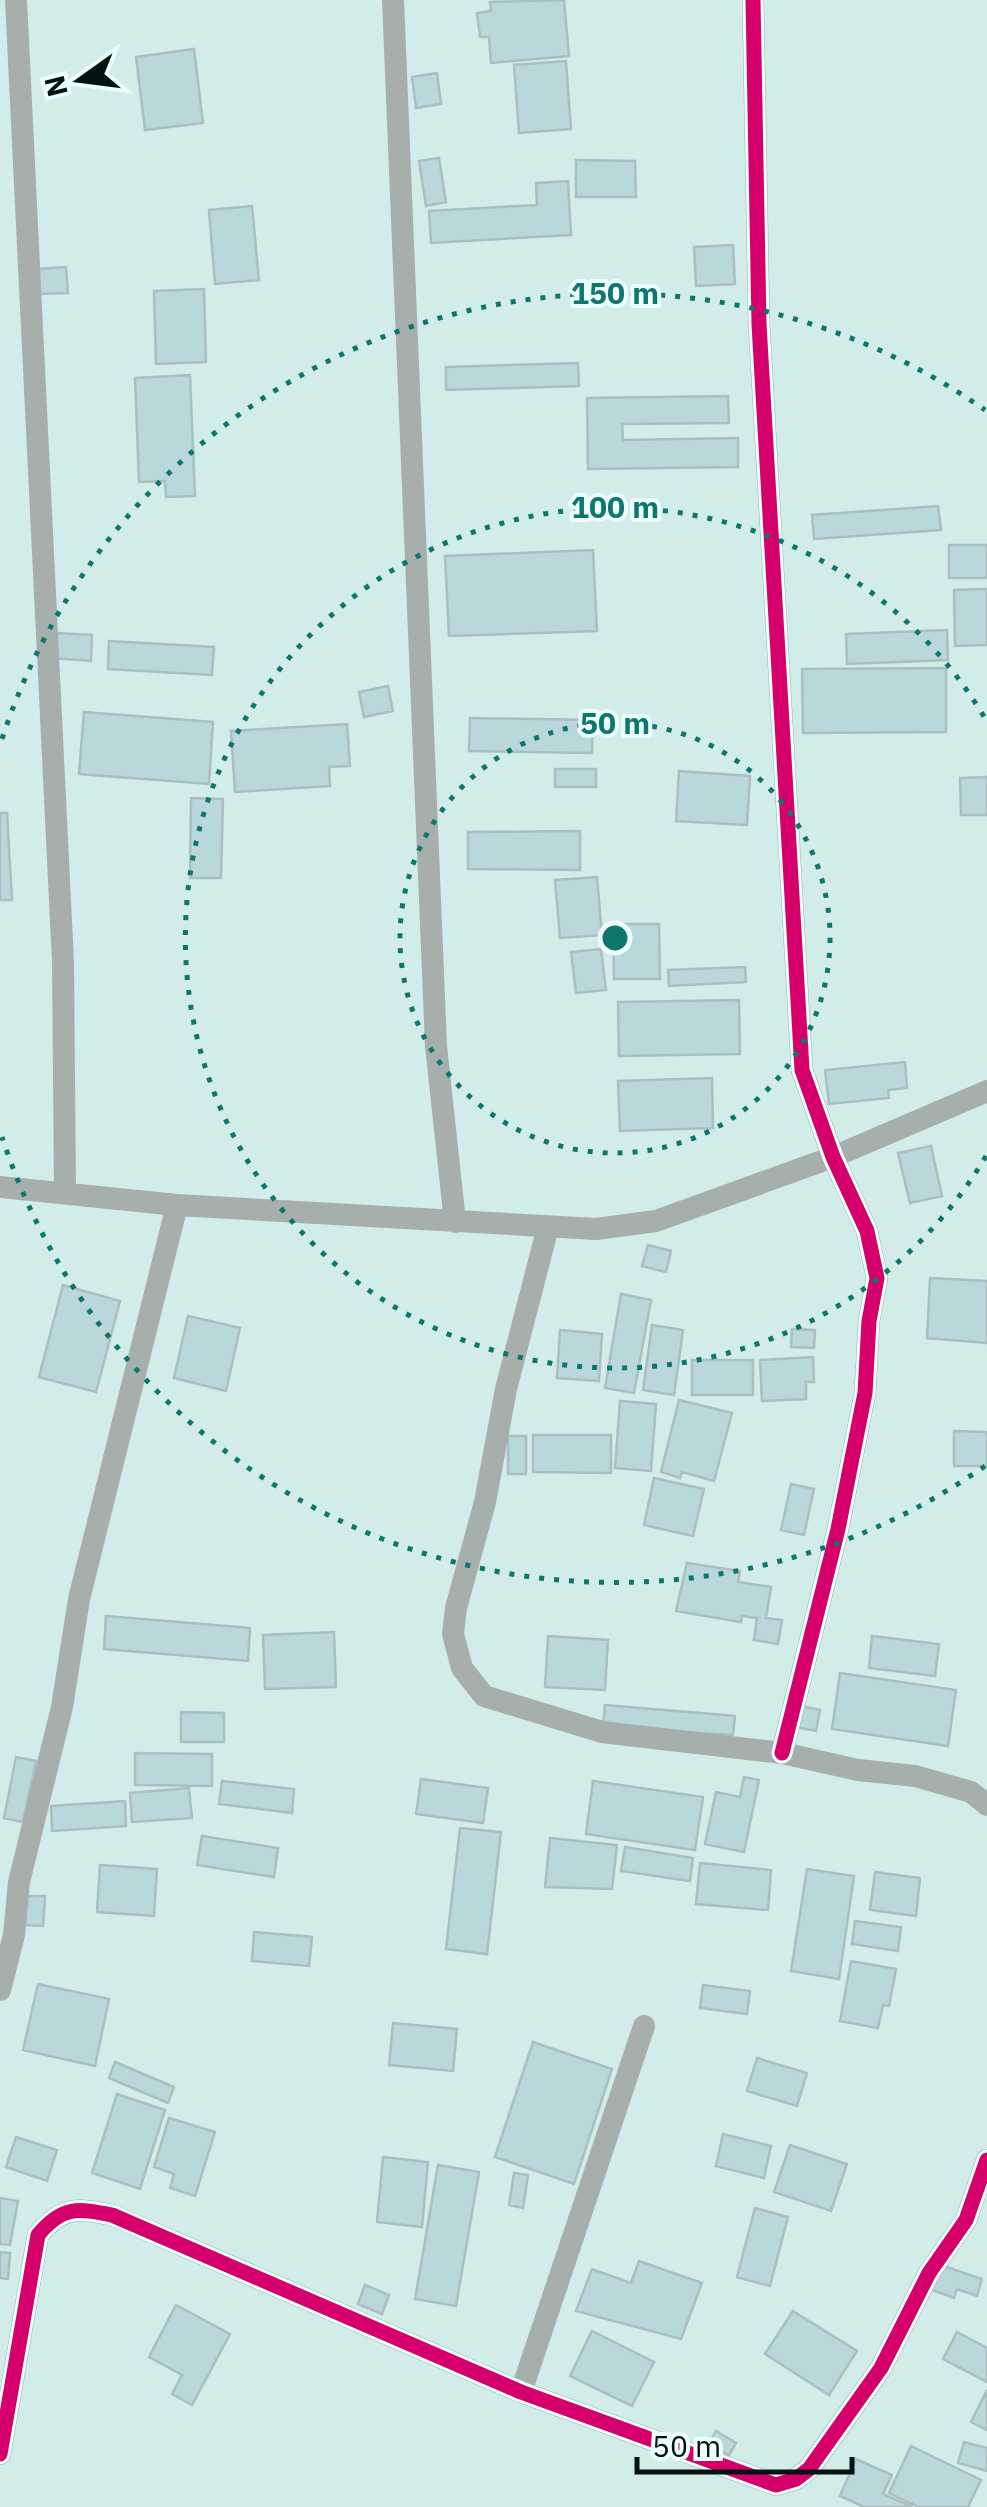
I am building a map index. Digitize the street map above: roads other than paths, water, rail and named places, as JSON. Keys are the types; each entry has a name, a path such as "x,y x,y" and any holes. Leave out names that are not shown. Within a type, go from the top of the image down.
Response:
{"street":[{"path":"16,0 63,962 65,1192"},
{"path":"393,0 436,1046 455,1222"},
{"path":"753,0 759,324 802,1070 866,1231 877,1278 869,1321 865,1394 850,1471 782,1752"},
{"path":"0,1187 177,1205 596,1229 656,1221 833,1156 987,1091"},
{"path":"0,1990 14,1935 19,1882 62,1707 79,1599 177,1205"},
{"path":"548,1228 506,1390 485,1502 456,1608 453,1634 462,1668 484,1696 602,1732 782,1752 858,1770 915,1776 972,1792 987,1805"},
{"path":"521,2392 644,2026"},
{"path":"0,2454 38,2234 53,2216 81,2209 112,2215 521,2392 776,2484 796,2479 881,2368 929,2272 966,2220 987,2160"}]}
